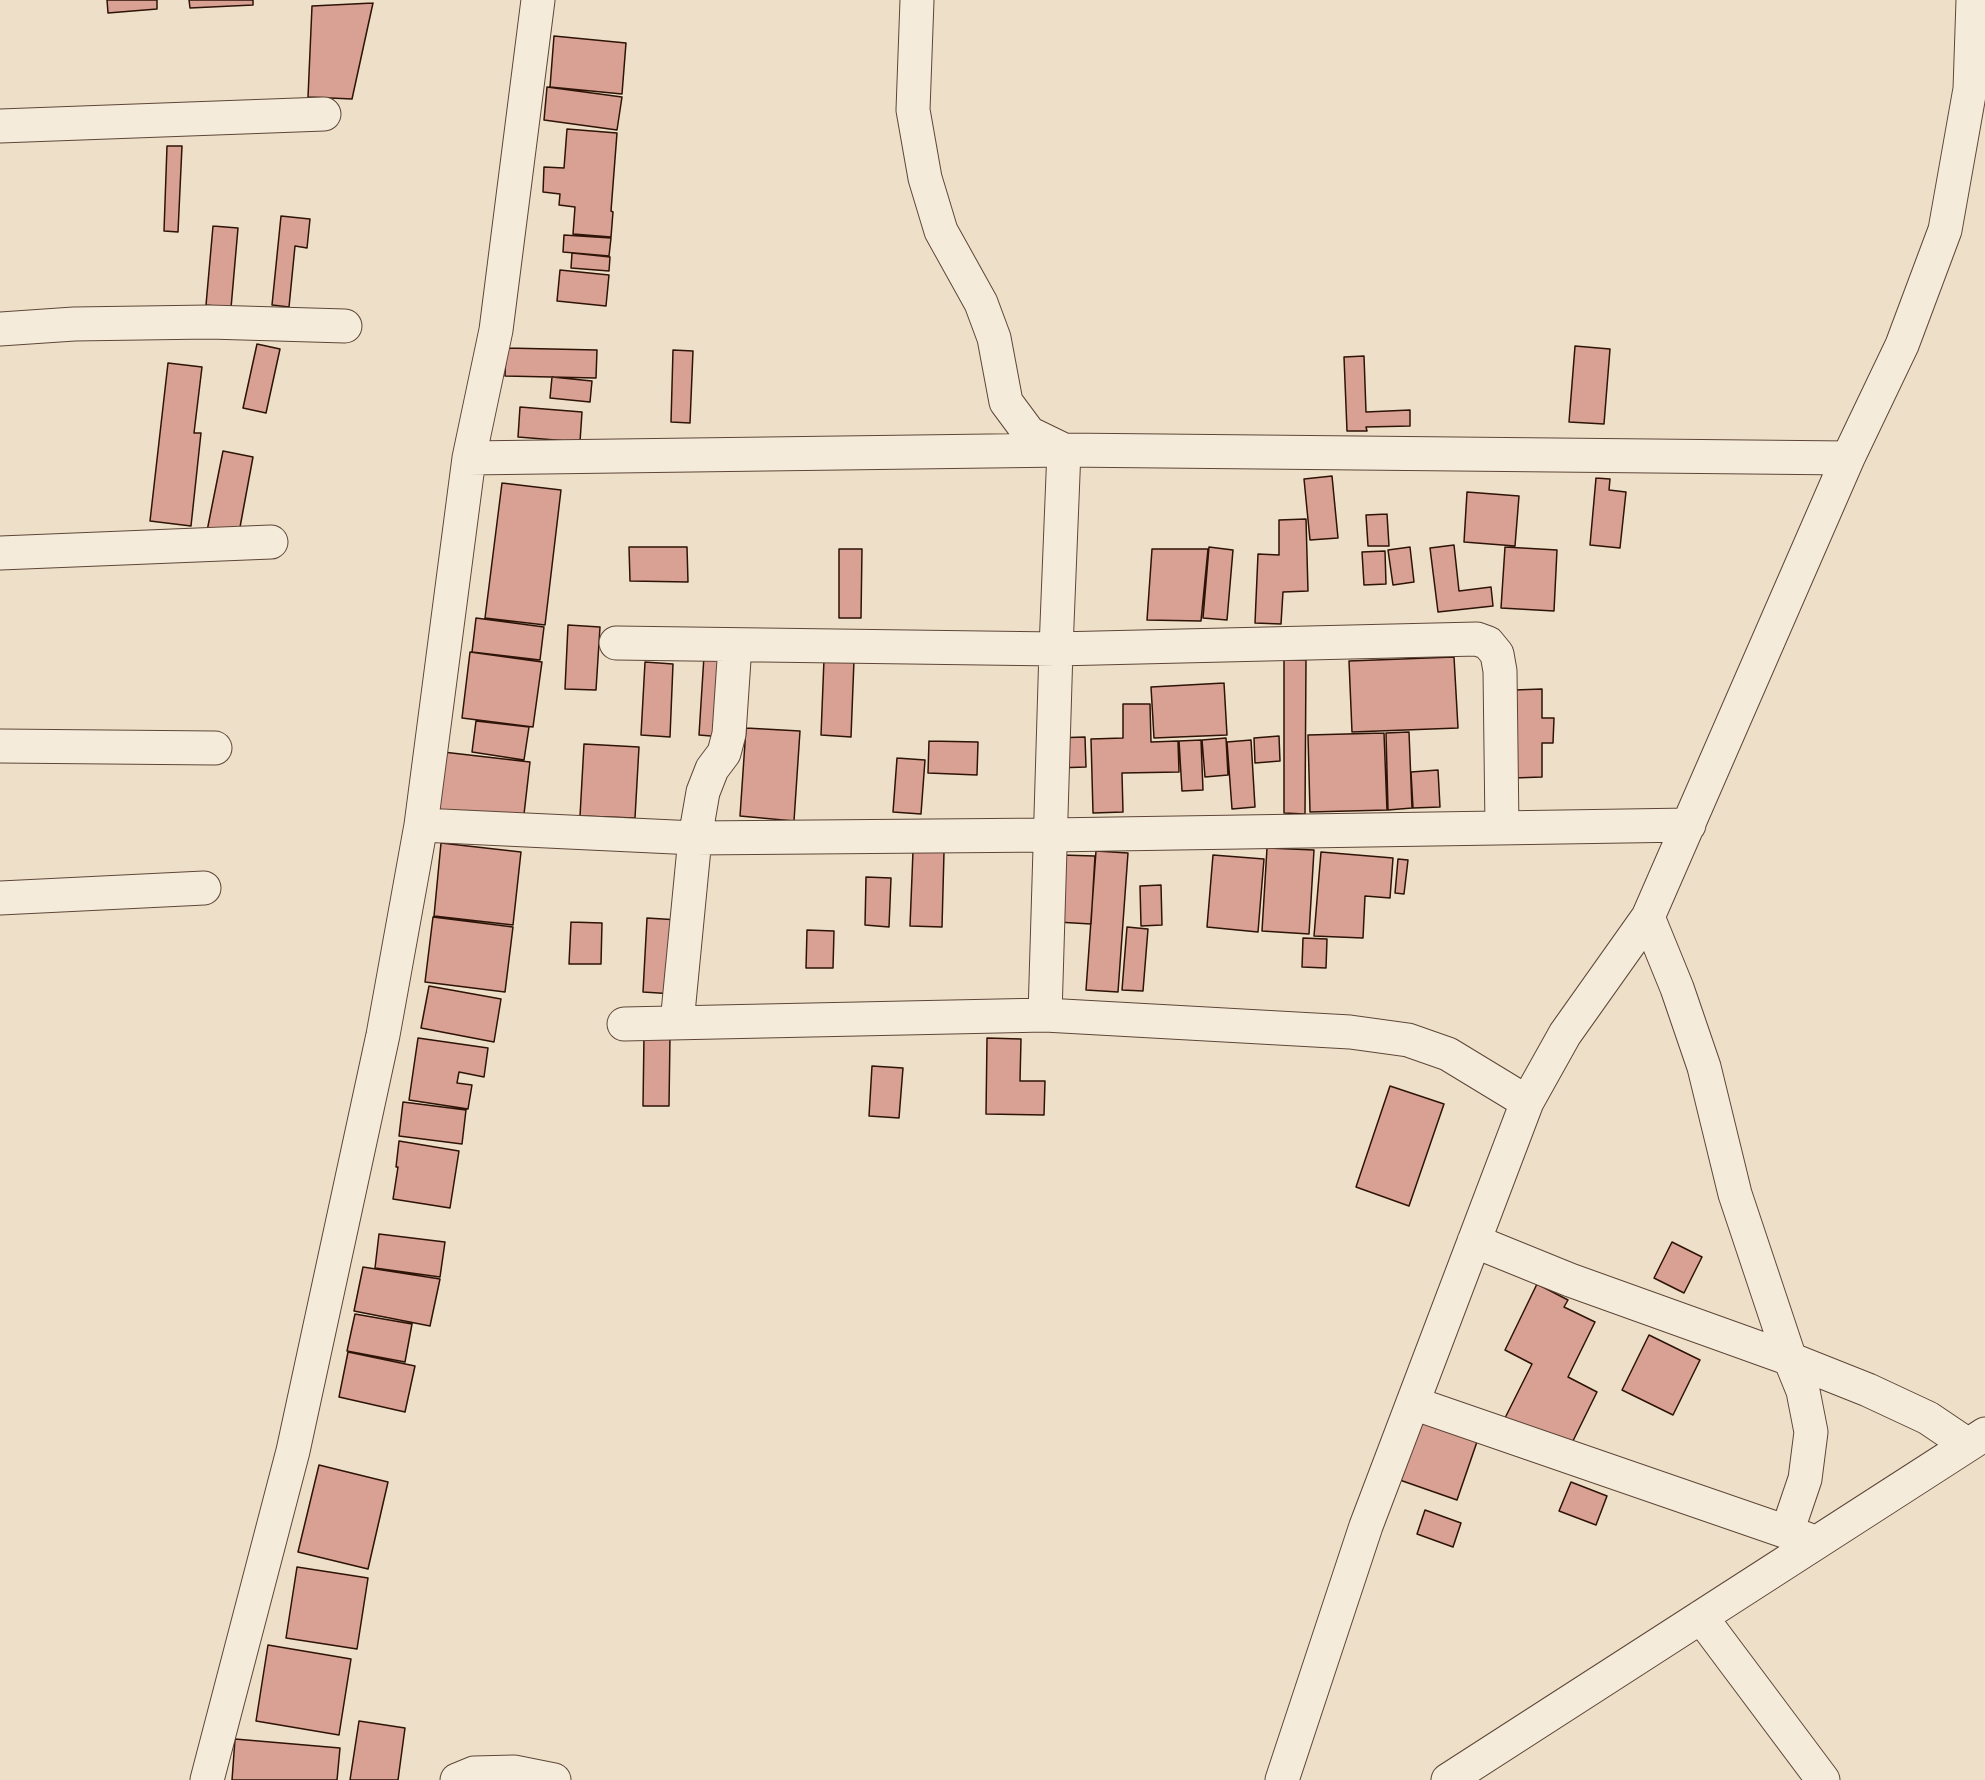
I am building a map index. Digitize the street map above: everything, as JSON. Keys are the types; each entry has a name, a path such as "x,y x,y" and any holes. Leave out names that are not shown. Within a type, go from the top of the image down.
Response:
{"street":[{"path":"207,1780 292,1451 383,1035 421,825 469,458 496,330 538,0"},
{"path":"917,0 913,110 925,178 941,231 981,303 994,338 1006,402 1029,433 1064,450"},
{"path":"1282,1780 1366,1526 1527,1102 1565,1034 1648,917 1848,458 1902,345 1945,230 1970,89 1973,0"},
{"path":"0,126 324,114"},
{"path":"0,328 74,324 209,322 345,326"},
{"path":"469,458 1064,450 1848,458"},
{"path":"1045,1015 1064,450"},
{"path":"0,553 271,542"},
{"path":"616,643 1056,649 1477,639 1488,643 1497,654 1500,671 1502,828"},
{"path":"677,1023 695,838 703,792 712,769 724,753 729,734 735,645"},
{"path":"0,746 215,748"},
{"path":"421,825 695,838 1689,825"},
{"path":"0,898 204,888"},
{"path":"1648,917 1677,988 1704,1067 1735,1194 1790,1359 1803,1391 1811,1432 1805,1479 1802,1538"},
{"path":"624,1024 1045,1015 1350,1032 1408,1040 1448,1054 1527,1102"},
{"path":"1474,1240 1569,1280 1790,1359 1868,1390 1977,1440"},
{"path":"1413,1402 1802,1538"},
{"path":"1448,1780 1701,1617 1802,1538 1977,1440"},
{"path":"1701,1617 1823,1780"},
{"path":"457,1780 474,1773 514,1772 554,1780"}],"building":[{"path":"107,0 157,0 157,9 108,13"},
{"path":"189,0 253,0 253,5 190,8"},
{"path":"373,3 352,99 308,97 312,6"},
{"path":"554,36 626,43 622,94 550,87"},
{"path":"547,87 622,97 617,130 544,120"},
{"path":"567,129 617,133 611,237 573,234 575,207 559,205 560,194 543,192 544,167 564,168"},
{"path":"167,146 182,146 178,232 164,231"},
{"path":"281,216 310,219 307,248 295,246 289,307 272,305"},
{"path":"213,226 238,228 231,308 206,305"},
{"path":"564,235 611,238 609,256 563,252"},
{"path":"572,253 610,257 609,271 571,268"},
{"path":"560,270 609,275 606,306 557,301"},
{"path":"257,344 280,349 266,413 243,408"},
{"path":"1575,346 1610,349 1604,424 1569,422"},
{"path":"506,348 597,350 596,378 505,376"},
{"path":"673,350 693,351 690,423 671,422"},
{"path":"1364,356 1366,412 1410,410 1410,426 1366,427 1367,431 1347,431 1344,357"},
{"path":"168,363 202,367 194,433 201,433 191,526 150,521"},
{"path":"552,377 592,381 590,402 550,398"},
{"path":"520,407 582,412 580,442 518,437"},
{"path":"223,451 253,457 238,538 207,531"},
{"path":"1332,476 1338,538 1310,540 1304,479"},
{"path":"1596,478 1610,479 1609,490 1626,492 1620,548 1590,545"},
{"path":"502,483 561,490 545,625 485,618"},
{"path":"1467,492 1519,496 1515,546 1464,542"},
{"path":"1387,514 1389,546 1368,546 1366,515"},
{"path":"1306,519 1308,591 1283,592 1281,624 1255,623 1258,554 1279,555 1279,520"},
{"path":"1454,545 1459,591 1491,587 1493,606 1438,612 1430,548"},
{"path":"629,547 687,547 688,582 630,581"},
{"path":"1209,547 1233,550 1227,620 1203,618"},
{"path":"1410,547 1414,582 1393,585 1388,550"},
{"path":"1505,547 1557,550 1554,611 1501,608"},
{"path":"839,549 862,549 861,618 839,618"},
{"path":"1152,549 1208,549 1201,621 1147,620"},
{"path":"1385,551 1386,584 1364,585 1362,552"},
{"path":"476,618 544,627 540,660 472,652"},
{"path":"568,625 600,627 596,690 565,689"},
{"path":"470,652 542,662 533,727 462,718"},
{"path":"704,656 728,657 723,737 699,735"},
{"path":"1454,657 1458,728 1352,732 1349,661"},
{"path":"824,659 854,660 851,737 821,735"},
{"path":"1284,660 1306,660 1305,814 1284,813"},
{"path":"645,662 673,664 670,737 641,735"},
{"path":"1224,683 1227,735 1154,738 1151,687"},
{"path":"1542,689 1542,718 1554,718 1553,743 1542,743 1542,777 1514,778 1514,690"},
{"path":"1123,704 1150,704 1151,742 1178,741 1179,772 1122,773 1123,812 1093,813 1091,739 1123,738"},
{"path":"476,721 529,727 524,760 472,752"},
{"path":"746,728 800,731 794,821 740,816"},
{"path":"1409,732 1412,808 1388,810 1386,733"},
{"path":"1384,733 1387,810 1310,812 1308,735"},
{"path":"1279,736 1280,761 1255,763 1254,738"},
{"path":"1085,737 1086,767 1056,768 1054,738"},
{"path":"1226,738 1228,775 1205,777 1202,740"},
{"path":"1201,740 1203,790 1182,791 1179,741"},
{"path":"1251,740 1255,807 1232,809 1227,742"},
{"path":"929,741 978,742 977,775 928,773"},
{"path":"584,744 639,747 635,818 580,816"},
{"path":"443,752 530,762 523,823 436,812"},
{"path":"897,758 925,760 921,814 893,812"},
{"path":"1438,770 1440,807 1413,808 1411,772"},
{"path":"441,843 521,852 513,925 434,916"},
{"path":"1267,848 1314,850 1309,934 1262,931"},
{"path":"913,851 944,852 942,927 910,926"},
{"path":"1096,851 1128,853 1118,992 1086,990"},
{"path":"1321,852 1393,858 1390,898 1365,896 1363,938 1314,936"},
{"path":"1061,855 1095,856 1091,924 1057,922"},
{"path":"1213,855 1264,859 1258,932 1207,927"},
{"path":"1398,859 1408,860 1404,894 1395,893"},
{"path":"866,877 891,878 889,927 865,925"},
{"path":"1161,885 1162,925 1141,926 1140,886"},
{"path":"433,917 513,927 505,992 425,982"},
{"path":"647,918 679,920 674,994 643,992"},
{"path":"571,922 602,923 601,964 569,964"},
{"path":"1127,927 1148,929 1143,991 1122,990"},
{"path":"807,930 834,931 833,968 806,968"},
{"path":"1303,938 1327,939 1326,968 1302,967"},
{"path":"429,986 501,999 494,1042 421,1028"},
{"path":"644,1035 670,1036 669,1106 643,1106"},
{"path":"418,1038 488,1048 484,1077 459,1072 457,1083 472,1085 468,1109 409,1100"},
{"path":"987,1038 1021,1039 1020,1081 1045,1081 1044,1115 986,1114"},
{"path":"872,1066 903,1068 899,1118 869,1116"},
{"path":"1390,1086 1444,1104 1409,1206 1356,1187"},
{"path":"403,1102 466,1110 462,1144 399,1136"},
{"path":"399,1141 459,1151 450,1208 393,1199"},
{"path":"379,1234 445,1242 440,1277 375,1268"},
{"path":"1672,1242 1702,1257 1684,1293 1654,1278"},
{"path":"363,1267 440,1279 430,1326 354,1311"},
{"path":"1537,1284 1568,1300 1564,1307 1595,1322 1568,1377 1597,1392 1569,1449 1504,1420 1532,1364 1505,1350"},
{"path":"355,1314 412,1324 405,1362 347,1351"},
{"path":"1649,1335 1700,1360 1673,1415 1622,1390"},
{"path":"348,1352 415,1366 405,1412 339,1397"},
{"path":"1416,1414 1479,1436 1457,1500 1394,1478"},
{"path":"319,1465 388,1482 368,1569 298,1552"},
{"path":"1571,1482 1607,1496 1596,1525 1559,1511"},
{"path":"1425,1510 1461,1523 1453,1547 1417,1534"},
{"path":"297,1567 368,1578 357,1649 286,1638"},
{"path":"268,1645 351,1659 339,1735 256,1721"},
{"path":"359,1721 405,1728 398,1780 350,1780"},
{"path":"235,1739 340,1748 337,1780 232,1780"}]}
